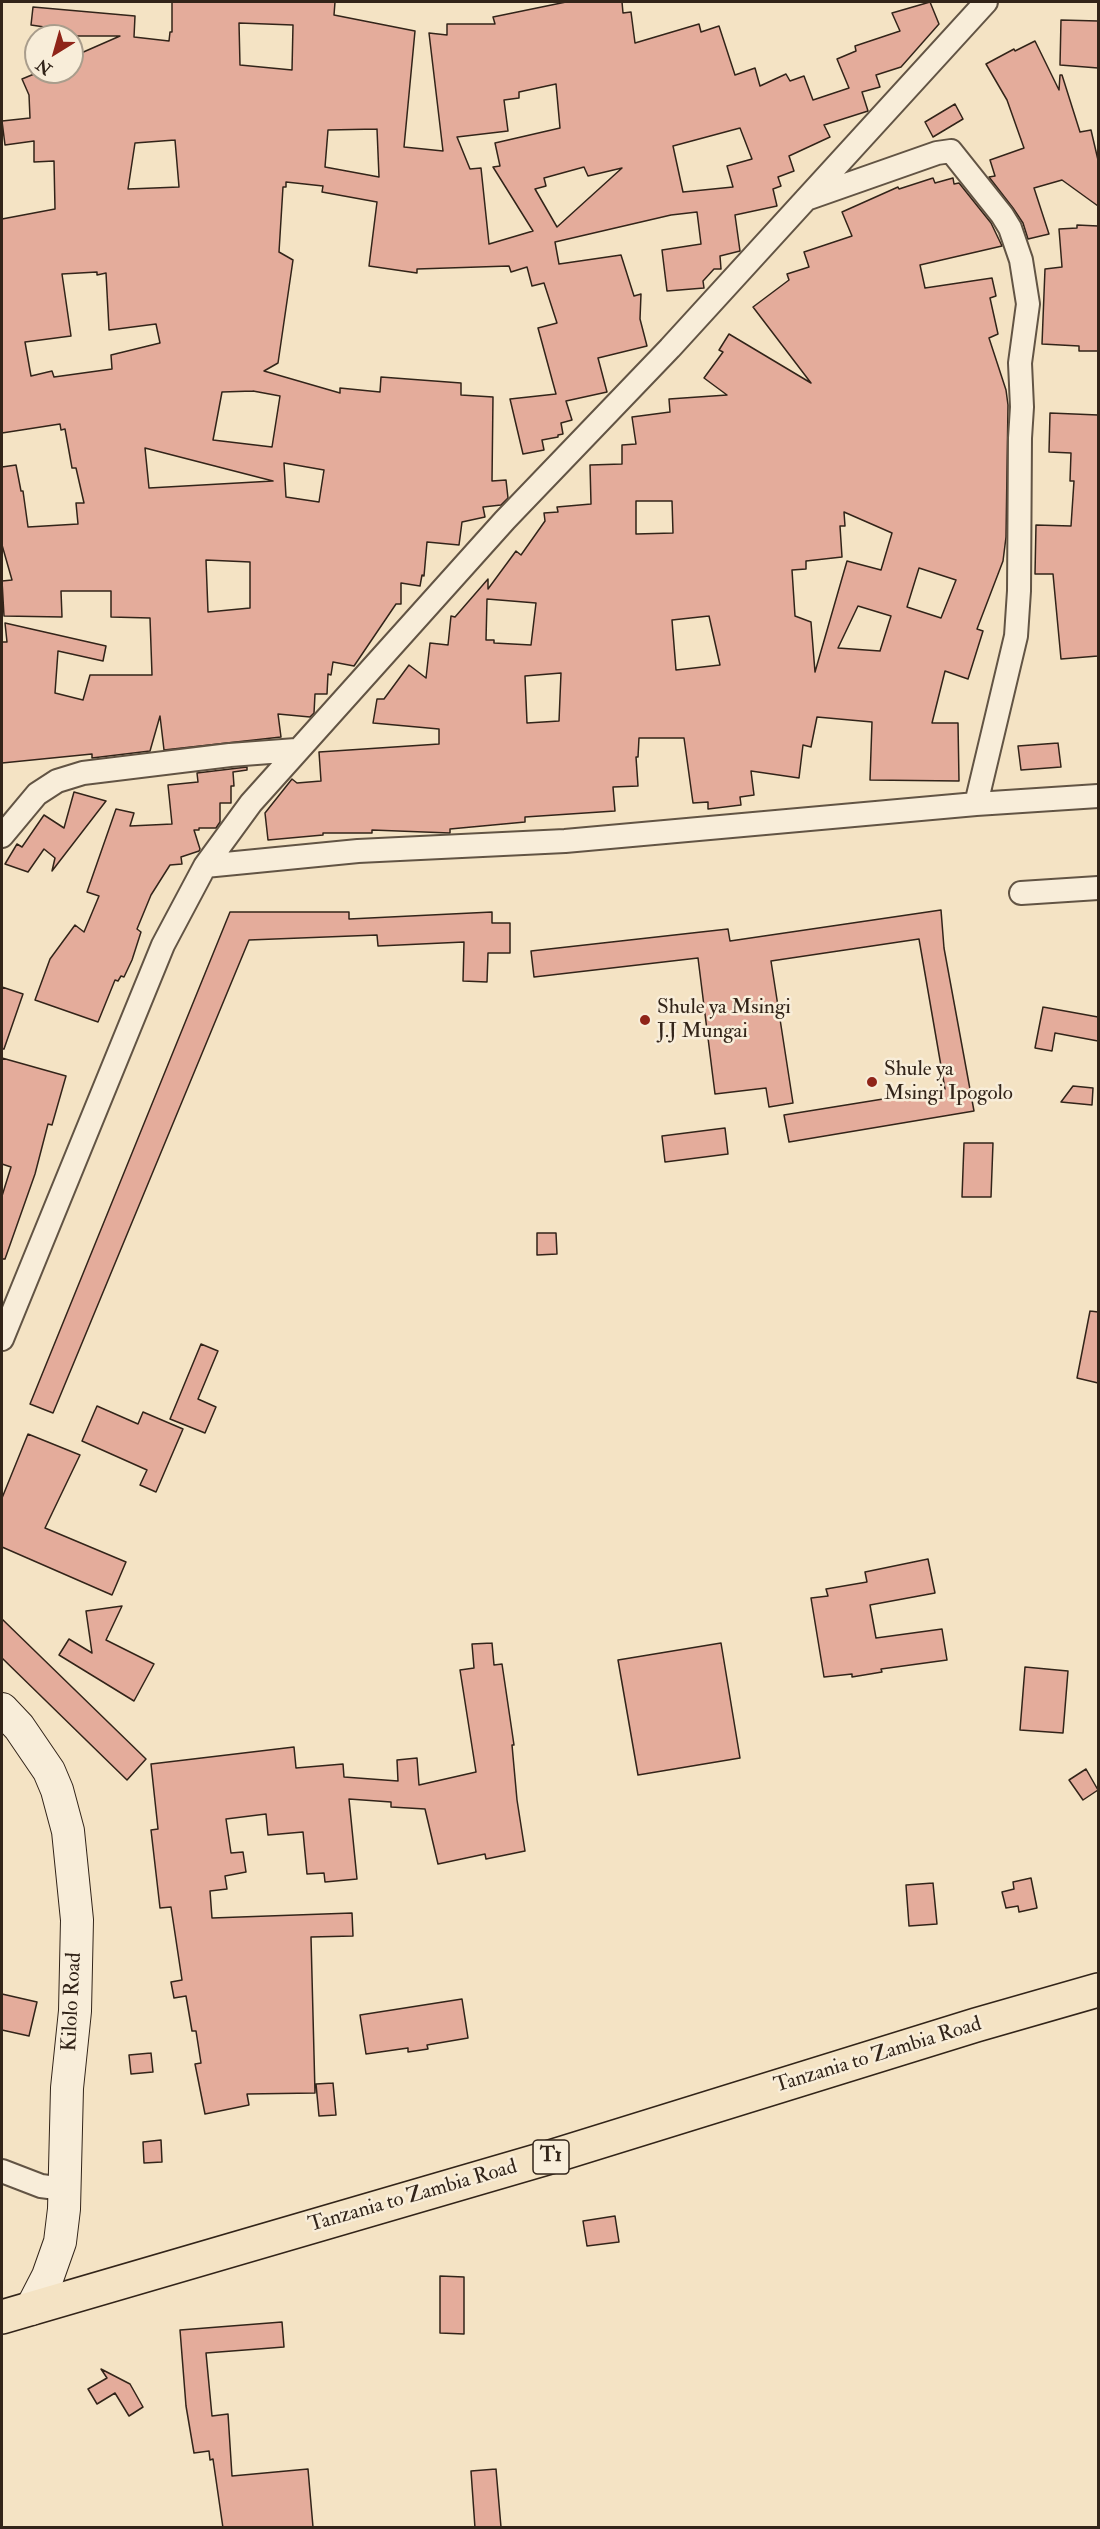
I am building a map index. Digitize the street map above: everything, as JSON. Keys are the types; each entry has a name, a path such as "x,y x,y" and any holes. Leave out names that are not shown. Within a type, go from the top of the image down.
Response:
{"highway":[{"name":"Tanzania to Zambia Road","path":"16,2313 547,2158 965,2028 1098,1990"}],"main road":[{"name":"Kilolo Road","path":"2,1709 19,1727 49,1771 68,1831 77,1920 75,2011 67,2088 60,2242 48,2276 16,2313"}],"street":[{"path":"2,1339 163,945 205,866 251,802 505,520 662,356 986,2"},
{"path":"803,200 936,153 951,151 1002,215 1010,228 1021,260 1028,304 1020,363 1022,407 1019,591 1016,636 976,804"},
{"path":"2,836 37,794 57,781 83,773 220,756 296,750"},
{"path":"205,866 358,852 565,841 976,804 1098,796"},
{"path":"1021,893 1098,888"},
{"path":"2,2171 19,2179 64,2190"}],"building":[{"path":"172,2 335,2 334,15 415,31 404,147 443,151 429,33 447,35 447,24 495,24 493,17 566,2 622,2 623,13 631,12 635,43 699,24 701,32 719,26 735,75 755,68 760,86 786,74 790,81 804,76 813,100 849,88 837,59 856,51 855,46 900,31 892,13 930,2 939,24 901,67 876,75 880,87 862,92 868,111 824,125 830,137 789,156 794,171 778,177 781,186 773,189 777,206 735,215 740,251 720,256 721,269 714,269 703,281 704,288 667,291 662,250 701,244 697,212 671,215 555,242 559,264 621,255 634,296 641,294 640,319 647,346 598,358 607,392 566,401 572,420 561,423 563,434 542,440 544,450 523,454 510,399 556,394 538,328 557,323 544,283 532,286 527,267 511,272 509,266 417,269 417,273 369,266 377,202 322,192 323,186 286,182 286,187 283,187 279,252 293,260 278,363 264,371 340,393 340,388 380,392 381,377 461,383 461,395 493,397 492,481 506,480 508,498 501,505 483,507 485,517 462,522 459,545 427,542 424,576 422,575 420,586 401,583 401,604 396,604 354,666 333,662 331,675 328,674 327,694 315,694 314,713 310,717 278,714 281,737 164,750 160,716 150,751 92,758 92,754 2,763 2,642 7,642 5,623 106,646 103,661 58,651 55,693 83,700 90,675 152,675 150,618 111,617 111,591 61,591 62,617 4,616 2,581 12,580 2,545 2,467 16,465 21,491 23,491 28,527 78,524 76,503 84,503 76,468 72,468 65,429 61,430 60,424 2,433 2,219 55,209 54,161 34,162 34,141 5,145 2,121 30,118 29,95 24,84 84,84 84,52 120,36 84,36 84,24 31,24 33,7 135,16 134,37 169,41 170,32 172,32","holes":["239,23 293,25 292,70 240,65","556,84 560,128 495,143 500,166 493,167 533,231 489,244 481,168 470,169 457,137 508,131 504,100 519,98 519,92","740,128 752,159 727,166 733,187 683,192 673,146","377,129 379,177 325,167 328,130","175,140 179,187 128,189 135,143","584,167 588,176 622,168 557,227 535,189 546,186 544,178","106,273 109,330 156,324 160,343 111,355 112,369 54,377 52,371 31,376 25,342 71,336 62,274","253,391 280,396 272,447 213,440 222,392","145,448 273,481 149,488","284,463 324,470 319,502 286,497","206,560 250,562 250,608 208,612"]},
{"path":"1061,20 1098,21 1098,68 1060,65"},
{"path":"1035,41 1059,90 1060,75 1062,75 1080,132 1091,130 1098,160 1098,206 1062,180 1034,188 1049,234 1028,239 1023,223 989,177 995,176 990,160 1024,148 1007,100 986,64"},
{"path":"955,104 963,119 933,137 925,122"},
{"path":"933,178 935,183 953,178 954,184 959,183 991,223 1002,246 920,265 925,288 992,278 996,296 990,298 998,334 989,338 1006,390 1008,405 1006,537 1003,561 977,629 983,631 968,679 945,671 932,723 958,723 959,781 870,780 872,722 817,717 811,747 803,745 799,778 751,771 754,795 740,797 741,805 708,809 708,802 693,803 684,738 639,738 638,757 636,757 638,786 613,787 615,811 525,817 525,822 450,829 450,833 372,830 372,833 323,833 323,835 268,840 265,813 292,779 297,783 321,781 319,752 439,744 439,729 373,723 377,699 384,699 409,665 426,678 430,643 448,645 451,616 455,617 488,579 488,589 516,551 521,555 545,521 544,513 558,512 557,507 591,504 590,465 622,464 622,445 636,444 632,417 670,412 669,399 727,395 704,378 723,352 719,350 729,334 811,383 753,307 789,280 787,274 809,267 804,252 852,236 842,212 898,187 899,189","holes":["636,501 672,501 673,533 636,534","844,512 892,533 881,570 847,561 815,672 811,622 795,616 792,570 806,569 806,561 842,557 840,526 845,526","919,568 956,580 941,618 907,607","487,599 536,603 531,645 494,643 494,640 486,640","858,606 891,616 880,651 838,648","709,616 720,665 676,670 672,620","561,673 559,721 527,723 525,676"]},
{"path":"1077,225 1098,226 1098,351 1079,351 1079,346 1042,344 1045,269 1062,267 1059,229 1077,228"},
{"path":"1050,413 1098,415 1098,656 1061,659 1053,574 1035,574 1036,525 1071,526 1074,481 1070,481 1071,453 1049,452"},
{"path":"1058,743 1061,767 1021,770 1018,746"},
{"path":"247,767 247,770 233,772 234,786 231,786 231,803 220,803 220,822 216,828 194,830 199,851 181,857 182,864 170,865 151,895 137,929 141,932 132,960 124,977 121,976 118,981 115,980 98,1022 35,1000 50,959 75,925 84,932 99,896 87,892 116,809 134,813 130,826 172,824 168,785 198,782 197,773"},
{"path":"74,792 106,801 52,871 55,858 44,849 28,872 5,864 17,844 22,847 44,815 64,828"},
{"path":"941,910 944,948 974,1111 789,1142 784,1115 945,1089 919,939 771,961 793,1103 769,1107 766,1088 715,1094 698,958 534,977 531,951 728,929 730,941"},
{"path":"230,912 349,912 349,919 492,912 492,923 510,923 510,953 488,953 487,982 463,981 464,942 378,946 377,935 249,940 53,1413 30,1404"},
{"path":"2,987 23,994 4,1049 2,1049"},
{"path":"1043,1007 1098,1017 1098,1041 1055,1033 1052,1051 1035,1048"},
{"path":"2,1058 66,1076 52,1125 48,1124 35,1174 5,1259 2,1259 2,1196 11,1167 2,1164"},
{"path":"1073,1086 1093,1088 1092,1105 1061,1102"},
{"path":"725,1128 728,1154 665,1162 662,1136"},
{"path":"964,1143 993,1143 991,1197 962,1197"},
{"path":"537,1233 556,1233 557,1254 537,1255"},
{"path":"1090,1311 1098,1312 1098,1383 1077,1378"},
{"path":"201,1344 218,1351 198,1399 216,1407 205,1433 170,1419"},
{"path":"97,1406 138,1424 143,1412 183,1429 156,1492 140,1485 147,1470 82,1441"},
{"path":"28,1434 80,1455 45,1528 126,1562 112,1595 2,1547 2,1498"},
{"path":"928,1559 935,1593 870,1605 876,1638 942,1629 947,1660 881,1669 882,1672 852,1677 852,1674 824,1677 811,1598 828,1596 826,1589 867,1582 865,1572"},
{"path":"122,1606 106,1640 154,1664 134,1701 59,1655 69,1639 92,1653 86,1611"},
{"path":"2,1619 146,1759 127,1780 2,1658"},
{"path":"492,1643 494,1665 502,1664 514,1745 512,1745 517,1800 525,1851 486,1859 485,1854 438,1864 425,1809 391,1807 391,1802 349,1799 357,1879 325,1882 324,1873 307,1874 303,1832 268,1835 266,1814 226,1819 231,1853 243,1852 246,1872 225,1876 227,1889 210,1891 212,1918 352,1913 353,1936 311,1937 315,2093 247,2094 249,2105 205,2114 195,2064 201,2063 196,2031 192,2031 186,1996 174,1998 171,1982 182,1980 171,1907 160,1908 151,1830 158,1829 151,1764 294,1747 296,1768 343,1764 344,1777 398,1781 397,1760 417,1758 419,1785 476,1772 460,1670 474,1668 472,1644"},
{"path":"721,1643 740,1758 638,1775 618,1660"},
{"path":"1025,1667 1068,1671 1063,1733 1020,1730"},
{"path":"1086,1769 1098,1790 1083,1800 1069,1780"},
{"path":"1031,1878 1037,1908 1019,1912 1018,1906 1006,1908 1002,1892 1014,1889 1013,1882"},
{"path":"933,1883 937,1924 909,1926 906,1885"},
{"path":"2,1994 37,2002 29,2036 2,2030"},
{"path":"462,1999 468,2038 427,2045 428,2049 408,2052 408,2048 366,2054 360,2015"},
{"path":"151,2053 153,2072 131,2074 129,2055"},
{"path":"333,2083 336,2115 319,2116 316,2084"},
{"path":"161,2140 162,2162 144,2163 143,2142"},
{"path":"615,2216 619,2242 587,2246 583,2221"},
{"path":"440,2276 464,2277 464,2334 440,2333"},
{"path":"282,2322 284,2347 206,2353 212,2416 228,2414 232,2476 308,2469 313,2527 223,2528 213,2459 210,2460 209,2451 194,2453 186,2406 180,2330"},
{"path":"101,2369 130,2384 143,2407 129,2416 115,2393 97,2404 88,2389 107,2378"},
{"path":"496,2469 501,2527 475,2528 471,2471"}],"place":[{"name":"Shule ya Msingi J.J Mungai","path":"645,1020"},
{"name":"Shule ya Msingi Ipogolo","path":"872,1082"}]}
